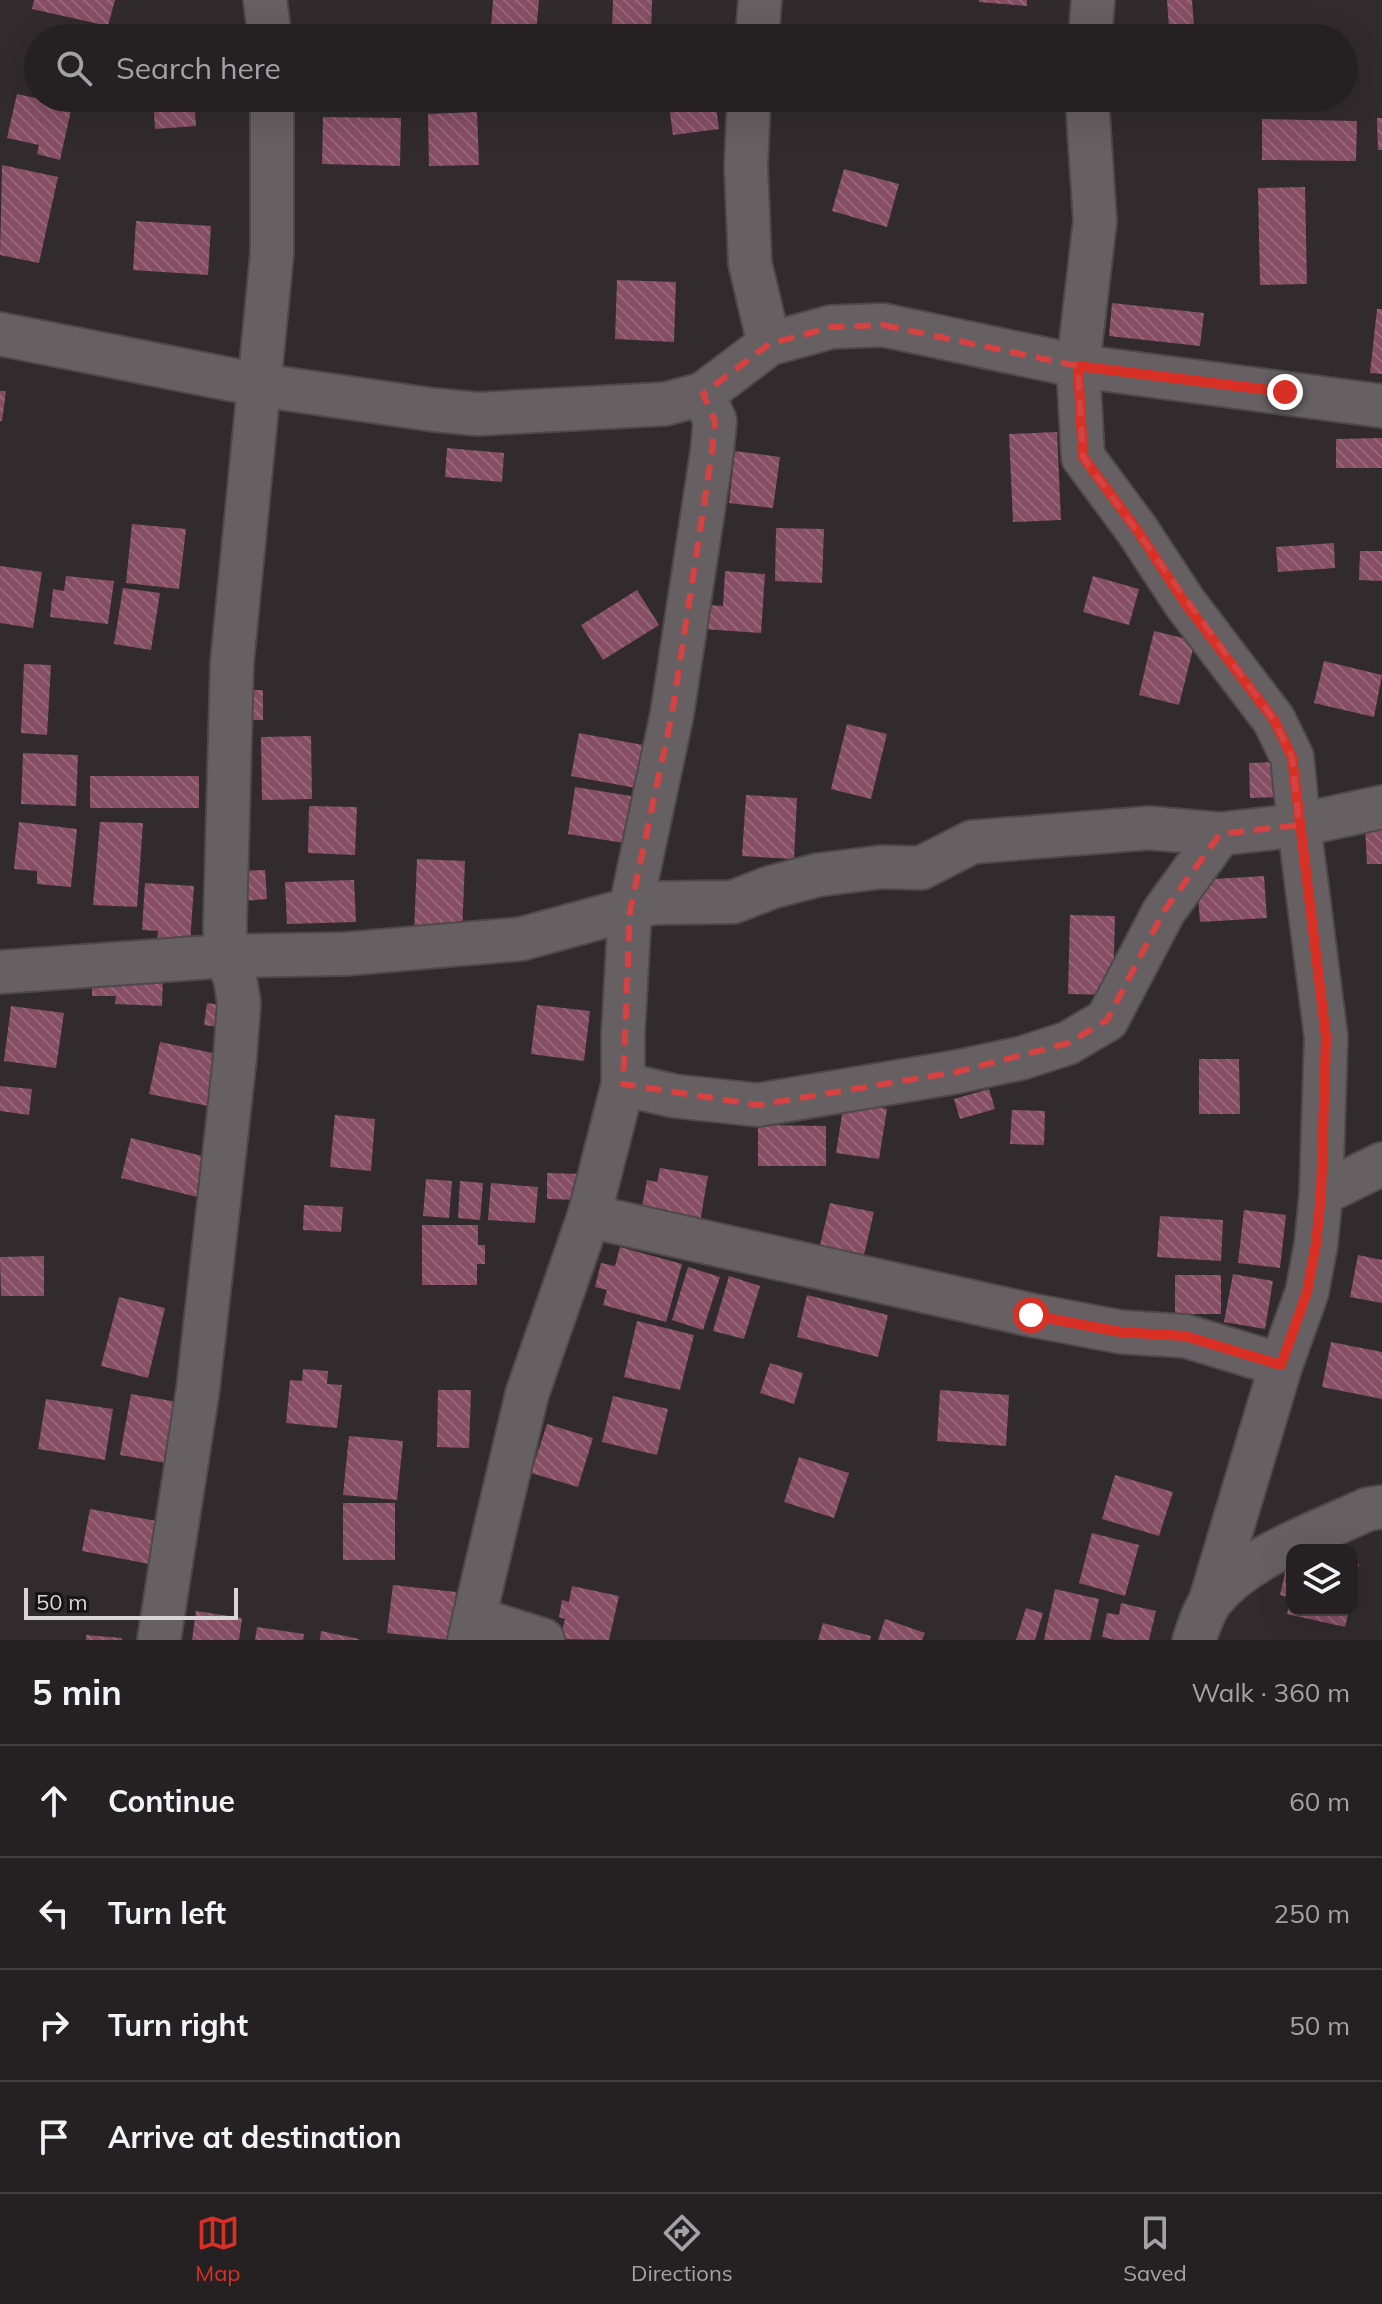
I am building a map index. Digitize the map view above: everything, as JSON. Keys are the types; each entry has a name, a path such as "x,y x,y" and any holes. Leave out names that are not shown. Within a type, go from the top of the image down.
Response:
{"street":[{"path":"265,0 268,24"},
{"path":"758,24 760,0"},
{"path":"1091,24 1093,0"},
{"path":"159,1640 198,1389 239,1003 235,978 225,956 232,663 272,253 272,112"},
{"path":"748,112 746,166 750,263 769,344"},
{"path":"1088,112 1095,221 1078,366 1083,457 1137,530 1185,603 1274,720 1292,757 1326,1037 1321,1194 1307,1292 1281,1365 1202,1621"},
{"path":"0,334 259,385 478,414 665,404 703,394 769,344 831,327 883,325 1078,366 1382,406"},
{"path":"543,1640 471,1629 527,1394 589,1216 623,1084 630,911 672,714 712,452 715,421 703,394"},
{"path":"0,972 225,956 345,954 521,939 653,903 733,902 772,887 818,875 881,867 921,868 972,842 1149,828 1220,834 1299,825 1382,807"},
{"path":"623,1084 674,1096 758,1105 956,1072 1022,1058 1068,1043 1107,1020 1164,911 1220,834"},
{"path":"1321,1194 1382,1164"},
{"path":"589,1216 1031,1315 1121,1332 1185,1336 1281,1365"},
{"path":"1202,1621 1234,1577 1285,1547 1368,1509 1382,1507"}],"highlighted area":[{"path":"883,325 1078,366 1083,457 1274,720 1292,757 1299,825 1220,834 1164,911 1107,1020 1068,1043 956,1072 758,1105 623,1084 630,911 672,714 712,452 715,421 703,394 769,344 831,327"}],"building":[{"path":"34,0 115,0 109,24 32,9"},
{"path":"493,0 539,0 537,24 491,24"},
{"path":"613,0 652,0 651,24 612,24"},
{"path":"1027,0 1027,6 979,2"},
{"path":"1167,0 1192,0 1194,24 1169,24"},
{"path":"17,94 24,96 24,112 71,112 60,160 37,154 39,145 7,138"},
{"path":"154,112 195,112 196,126 155,129"},
{"path":"477,112 479,165 429,166 428,114"},
{"path":"670,112 717,112 719,129 673,135"},
{"path":"323,117 401,118 400,166 322,164"},
{"path":"1377,118 1382,118 1382,150 1378,150"},
{"path":"1262,119 1357,121 1356,161 1262,160"},
{"path":"2,165 58,177 39,263 0,255"},
{"path":"844,169 899,184 887,227 832,211"},
{"path":"1305,187 1307,284 1260,285 1258,188"},
{"path":"136,221 211,226 208,275 133,270"},
{"path":"617,280 676,282 674,342 615,339"},
{"path":"1112,303 1204,313 1200,346 1109,336"},
{"path":"1377,309 1382,309 1382,374 1370,373"},
{"path":"0,391 6,391 2,421 0,421"},
{"path":"1057,432 1061,520 1013,522 1009,434"},
{"path":"1382,438 1382,468 1336,468 1336,439"},
{"path":"447,448 504,453 502,482 445,477"},
{"path":"735,451 780,457 773,508 729,503"},
{"path":"132,524 186,529 179,589 126,583"},
{"path":"776,528 824,529 822,583 775,581"},
{"path":"1334,543 1335,568 1278,572 1276,547"},
{"path":"1360,551 1382,551 1382,581 1359,580"},
{"path":"0,566 42,572 33,628 0,623"},
{"path":"725,571 765,574 761,633 689,628 691,604 723,606"},
{"path":"66,576 114,581 108,624 50,617 53,589 64,591"},
{"path":"1093,576 1139,589 1129,625 1083,612"},
{"path":"123,588 160,593 151,650 114,644"},
{"path":"637,590 659,625 603,660 581,625"},
{"path":"1154,631 1195,641 1179,705 1139,695"},
{"path":"1324,661 1382,675 1374,717 1314,703"},
{"path":"24,664 51,665 47,735 21,733"},
{"path":"241,690 263,690 263,720 241,720"},
{"path":"847,724 887,734 871,799 831,789"},
{"path":"579,733 648,746 641,789 571,776"},
{"path":"311,736 312,799 262,800 261,737"},
{"path":"23,753 78,755 76,806 21,804"},
{"path":"1280,762 1282,797 1250,798 1249,763"},
{"path":"90,776 199,776 199,808 90,808"},
{"path":"575,787 637,797 630,844 568,834"},
{"path":"746,795 797,798 794,859 742,856"},
{"path":"309,806 357,807 355,855 308,853"},
{"path":"19,822 77,829 71,887 37,884 37,871 14,869"},
{"path":"100,822 143,823 137,907 93,905"},
{"path":"1365,826 1382,826 1382,864 1367,864"},
{"path":"417,859 465,861 462,934 414,932"},
{"path":"265,870 267,899 242,901 240,871"},
{"path":"1264,876 1267,918 1200,922 1197,880"},
{"path":"354,880 356,922 287,924 285,882"},
{"path":"145,883 194,886 190,943 157,941 158,931 142,930"},
{"path":"1070,915 1115,916 1113,995 1068,994"},
{"path":"92,977 163,979 162,1006 115,1004 116,996 92,996"},
{"path":"207,1003 236,1007 233,1029 204,1025"},
{"path":"537,1005 590,1011 584,1061 531,1054"},
{"path":"11,1006 64,1013 56,1068 4,1061"},
{"path":"160,1042 218,1054 208,1106 149,1094"},
{"path":"1199,1059 1239,1059 1240,1114 1199,1114"},
{"path":"0,1086 32,1089 29,1115 0,1111"},
{"path":"989,1089 995,1109 960,1119 954,1099"},
{"path":"844,1102 887,1109 879,1159 836,1153"},
{"path":"1012,1110 1045,1111 1044,1145 1010,1144"},
{"path":"335,1115 375,1119 371,1171 330,1167"},
{"path":"758,1125 826,1126 826,1166 758,1166"},
{"path":"131,1138 210,1158 201,1198 121,1178"},
{"path":"660,1168 708,1176 698,1234 641,1212 647,1180 657,1182"},
{"path":"547,1173 582,1174 581,1200 547,1199"},
{"path":"426,1179 452,1181 449,1218 423,1216"},
{"path":"460,1181 483,1183 480,1220 458,1218"},
{"path":"491,1183 538,1187 535,1223 488,1220"},
{"path":"830,1203 874,1212 860,1272 816,1262"},
{"path":"304,1205 343,1207 341,1232 303,1230"},
{"path":"1244,1210 1286,1215 1280,1268 1238,1263"},
{"path":"1160,1216 1223,1220 1221,1261 1157,1257"},
{"path":"422,1225 478,1225 478,1245 485,1245 485,1264 477,1264 477,1285 422,1285"},
{"path":"620,1247 682,1264 666,1322 603,1305 607,1290 595,1287 601,1263 615,1266"},
{"path":"1358,1255 1382,1260 1382,1303 1350,1297"},
{"path":"44,1256 44,1296 1,1296 0,1257"},
{"path":"688,1267 720,1277 703,1330 672,1320"},
{"path":"1233,1274 1273,1281 1265,1329 1224,1322"},
{"path":"1175,1275 1221,1275 1221,1314 1175,1314"},
{"path":"729,1276 760,1286 744,1339 713,1331"},
{"path":"807,1295 888,1315 878,1357 797,1337"},
{"path":"119,1297 165,1308 148,1378 101,1366"},
{"path":"637,1321 694,1335 680,1390 624,1377"},
{"path":"1331,1342 1382,1352 1382,1399 1322,1387"},
{"path":"770,1363 803,1373 794,1404 760,1393"},
{"path":"303,1369 328,1371 327,1384 342,1385 337,1428 286,1423 290,1380 302,1381"},
{"path":"438,1390 471,1390 469,1448 437,1447"},
{"path":"940,1390 1009,1395 1006,1446 937,1441"},
{"path":"131,1394 178,1402 166,1463 120,1455"},
{"path":"613,1396 668,1409 657,1455 602,1442"},
{"path":"46,1399 113,1409 105,1460 38,1449"},
{"path":"547,1424 593,1438 578,1487 531,1473"},
{"path":"349,1436 403,1441 397,1500 343,1495"},
{"path":"799,1457 849,1473 834,1518 784,1502"},
{"path":"1115,1475 1173,1492 1159,1536 1102,1519"},
{"path":"343,1503 395,1503 395,1560 343,1560"},
{"path":"90,1509 162,1522 154,1565 82,1551"},
{"path":"1092,1533 1139,1545 1125,1596 1079,1583"},
{"path":"1286,1568 1286,1597 1280,1595"},
{"path":"393,1585 456,1592 450,1640 387,1633"},
{"path":"572,1586 619,1596 609,1640 560,1639 565,1619 559,1617 562,1600 569,1602"},
{"path":"1055,1589 1099,1599 1090,1640 1044,1640"},
{"path":"1121,1603 1156,1611 1149,1640 1102,1637 1107,1613 1119,1615"},
{"path":"1026,1608 1043,1613 1035,1640 1016,1640"},
{"path":"196,1611 242,1618 239,1640 192,1640"},
{"path":"1296,1616 1348,1616 1345,1627"},
{"path":"885,1619 925,1633 922,1640 878,1640"},
{"path":"823,1623 871,1636 870,1640 818,1640"},
{"path":"257,1627 304,1634 303,1640 255,1640"},
{"path":"321,1631 359,1639 320,1640"},
{"path":"86,1635 122,1638 122,1640 86,1640"}],"route":[{"path":"1031,1315 1121,1332 1185,1336 1281,1365 1307,1292 1321,1194 1326,1037 1292,757 1274,720 1185,603 1137,530 1083,457 1078,366 1285,392"}]}
